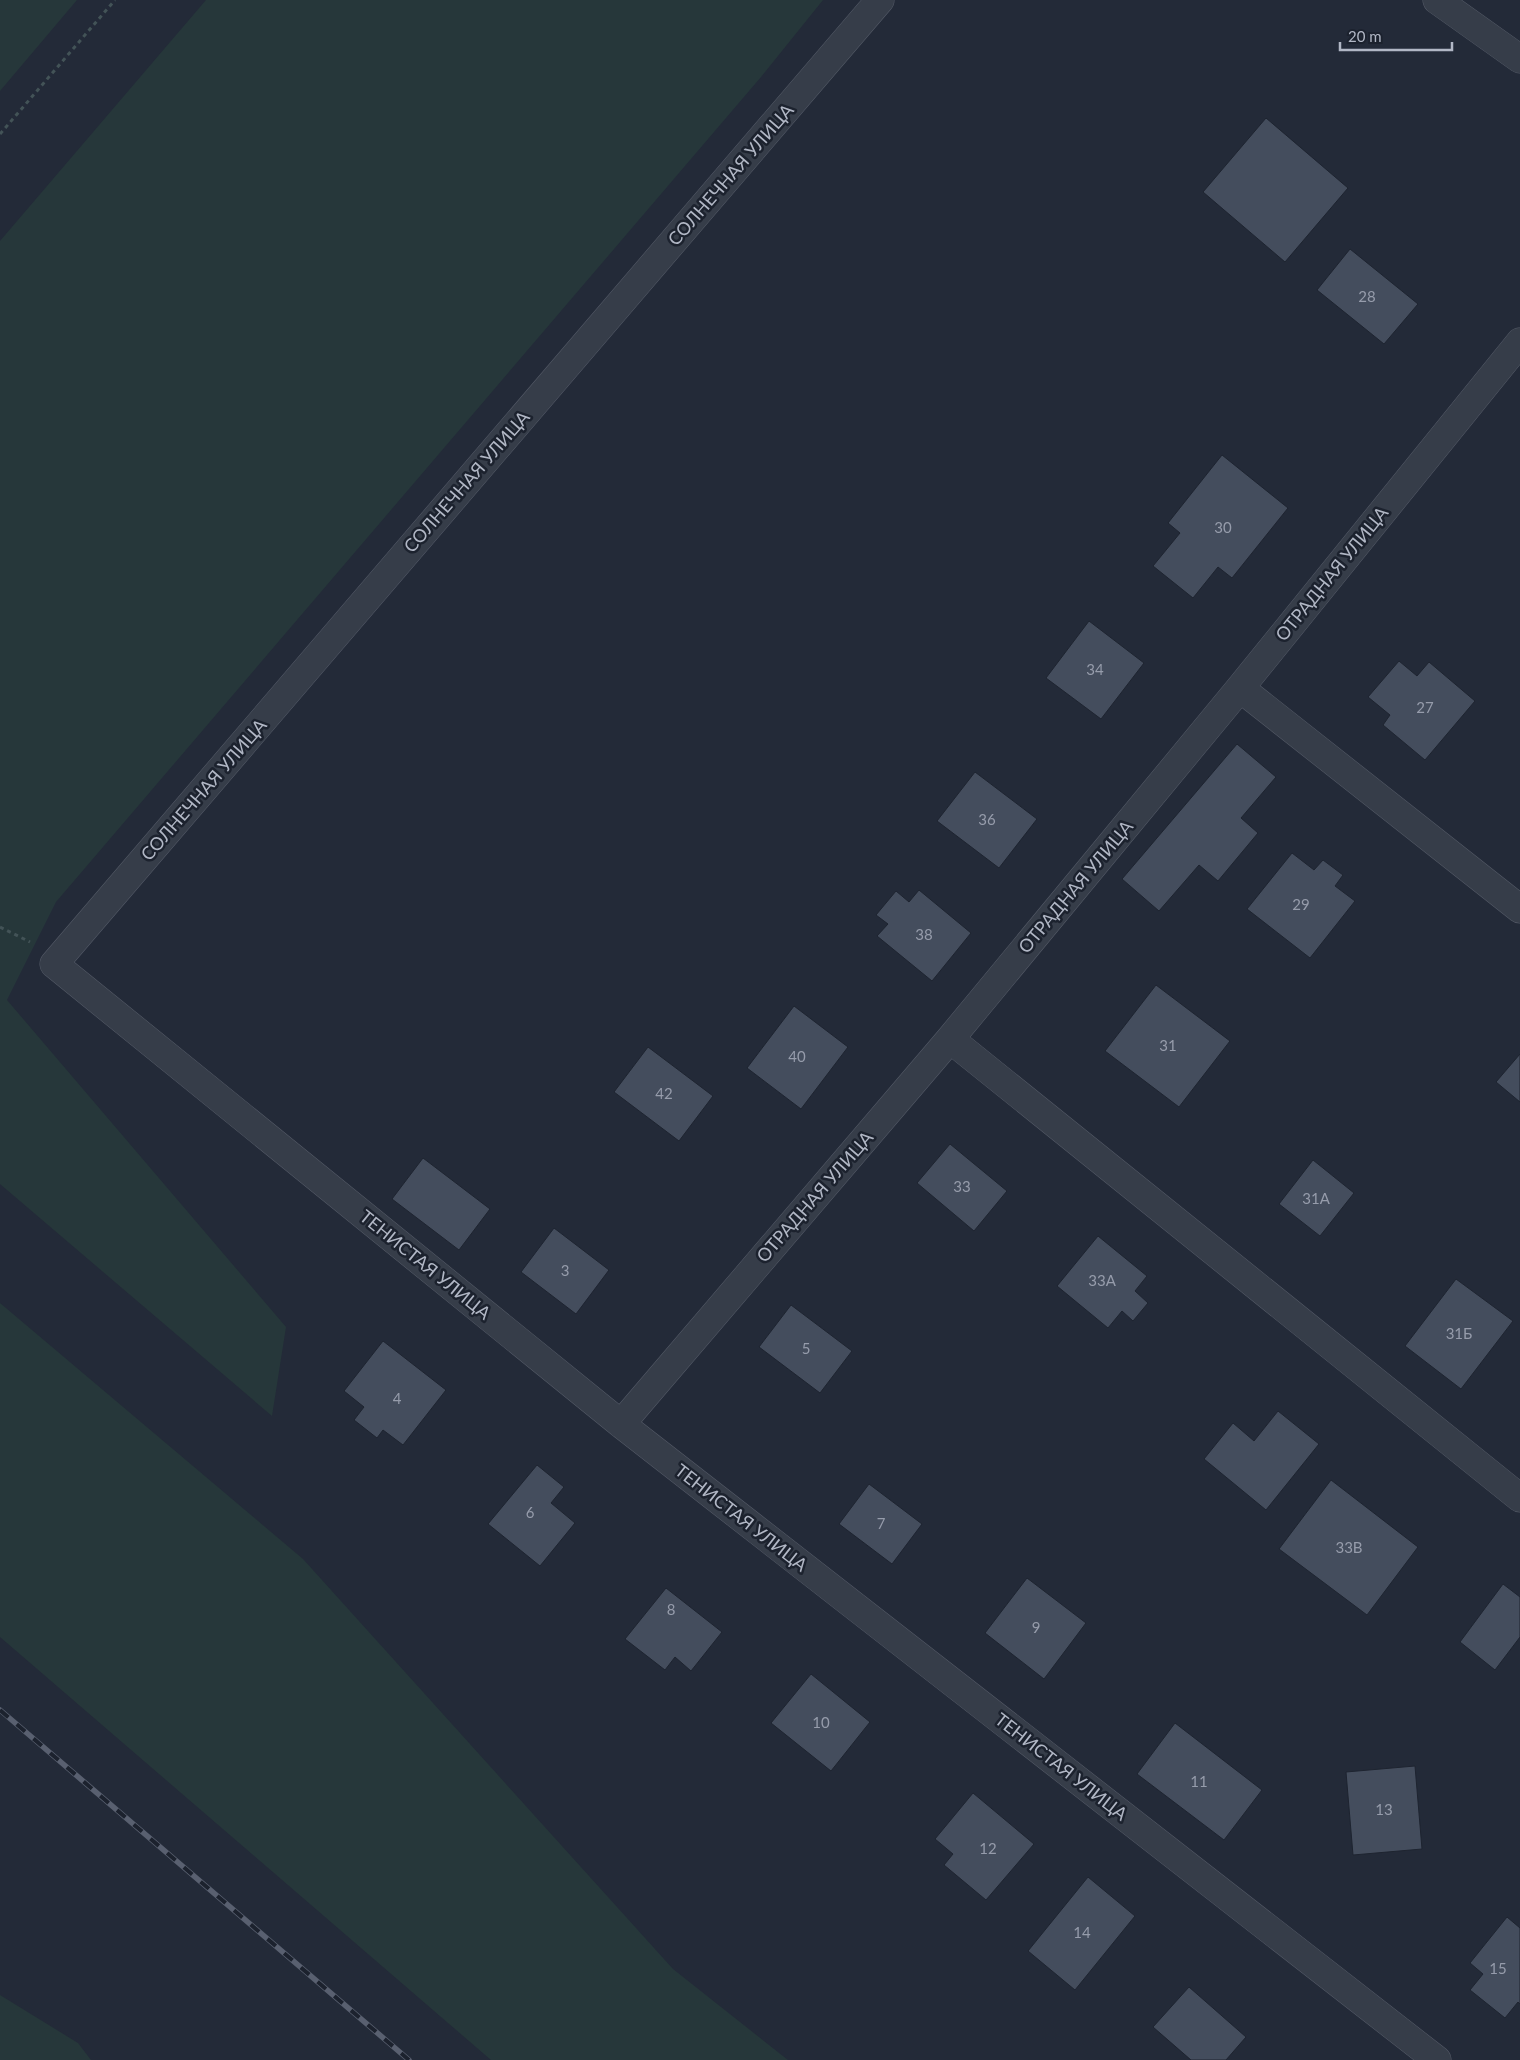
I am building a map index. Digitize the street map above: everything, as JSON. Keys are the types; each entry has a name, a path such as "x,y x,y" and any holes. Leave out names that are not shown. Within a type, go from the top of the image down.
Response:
{"street":[{"name":"СОЛНЕЧНАЯ УЛИЦА","path":"54,964 880,0"},
{"path":"1436,0 1520,58"},
{"name":"ОТРАДНАЯ УЛИЦА","path":"621,1424 950,1039 1240,688 1520,342"},
{"path":"1240,688 1520,909"},
{"name":"ТЕНИСТАЯ УЛИЦА","path":"54,964 621,1424 1437,2060"},
{"path":"950,1039 1520,1498"}],"path":[{"path":"0,134 114,0"}],"shaded area":[{"path":"0,0 77,0 0,91"},
{"path":"206,0 823,0 761,77 56,902 7,1000 286,1327 272,1416 0,1184 0,241"},
{"path":"0,1303 303,1559 673,1969 788,2060 491,2060 0,1637"},
{"path":"0,1995 78,2043 91,2060 0,2060"}],"building":[{"path":"1266,118 1348,188 1285,262 1203,192"},
{"path":"1350,249 1418,304 1384,344 1317,290"},
{"path":"1222,455 1288,508 1232,578 1218,567 1193,598 1153,566 1180,533 1168,523"},
{"path":"1089,621 1144,663 1101,719 1046,678"},
{"path":"1399,661 1417,676 1429,662 1475,701 1425,760 1383,725 1390,715 1368,697"},
{"path":"1237,744 1276,777 1241,818 1258,833 1218,881 1199,865 1159,911 1122,879"},
{"path":"975,772 1037,819 999,868 937,821"},
{"path":"1292,853 1314,870 1323,860 1343,875 1335,886 1355,901 1310,958 1247,909"},
{"path":"919,890 971,933 932,981 877,936 888,924 876,915 896,891 909,902"},
{"path":"1156,985 1230,1041 1179,1107 1105,1051"},
{"path":"794,1006 848,1047 801,1109 747,1068"},
{"path":"648,1047 713,1096 679,1141 614,1092"},
{"path":"1520,1054 1520,1102 1496,1082"},
{"path":"950,1144 1007,1191 974,1231 917,1183"},
{"path":"423,1158 490,1209 459,1250 392,1199"},
{"path":"1313,1160 1354,1193 1320,1236 1279,1204"},
{"path":"554,1228 609,1270 576,1314 521,1272"},
{"path":"1098,1236 1147,1276 1135,1291 1148,1303 1133,1321 1122,1311 1108,1328 1057,1286"},
{"path":"1456,1279 1513,1321 1461,1389 1405,1346"},
{"path":"791,1305 852,1351 820,1393 759,1347"},
{"path":"383,1341 446,1390 403,1445 383,1430 377,1438 354,1420 364,1407 344,1391"},
{"path":"1278,1411 1319,1444 1266,1510 1204,1459 1233,1423 1254,1441"},
{"path":"537,1465 564,1487 551,1503 575,1523 540,1566 488,1524"},
{"path":"1331,1480 1418,1547 1367,1615 1279,1549"},
{"path":"869,1484 922,1524 892,1564 839,1524"},
{"path":"1027,1578 1086,1623 1044,1679 985,1633"},
{"path":"1503,1584 1520,1597 1520,1637 1495,1670 1460,1642"},
{"path":"666,1588 722,1632 691,1671 675,1657 665,1670 625,1639"},
{"path":"811,1674 870,1722 831,1771 771,1723"},
{"path":"1175,1723 1262,1790 1224,1840 1137,1774"},
{"path":"1415,1766 1422,1849 1353,1855 1346,1772"},
{"path":"973,1793 1034,1844 986,1900 944,1865 953,1854 935,1839"},
{"path":"1088,1877 1135,1916 1075,1990 1028,1951"},
{"path":"1507,1917 1520,1928 1520,2004 1518,2002 1505,2018 1470,1990 1483,1974 1470,1963"},
{"path":"1189,1987 1246,2037 1226,2060 1191,2060 1153,2027"}],"railway":[{"path":"0,1710 409,2060"}]}
